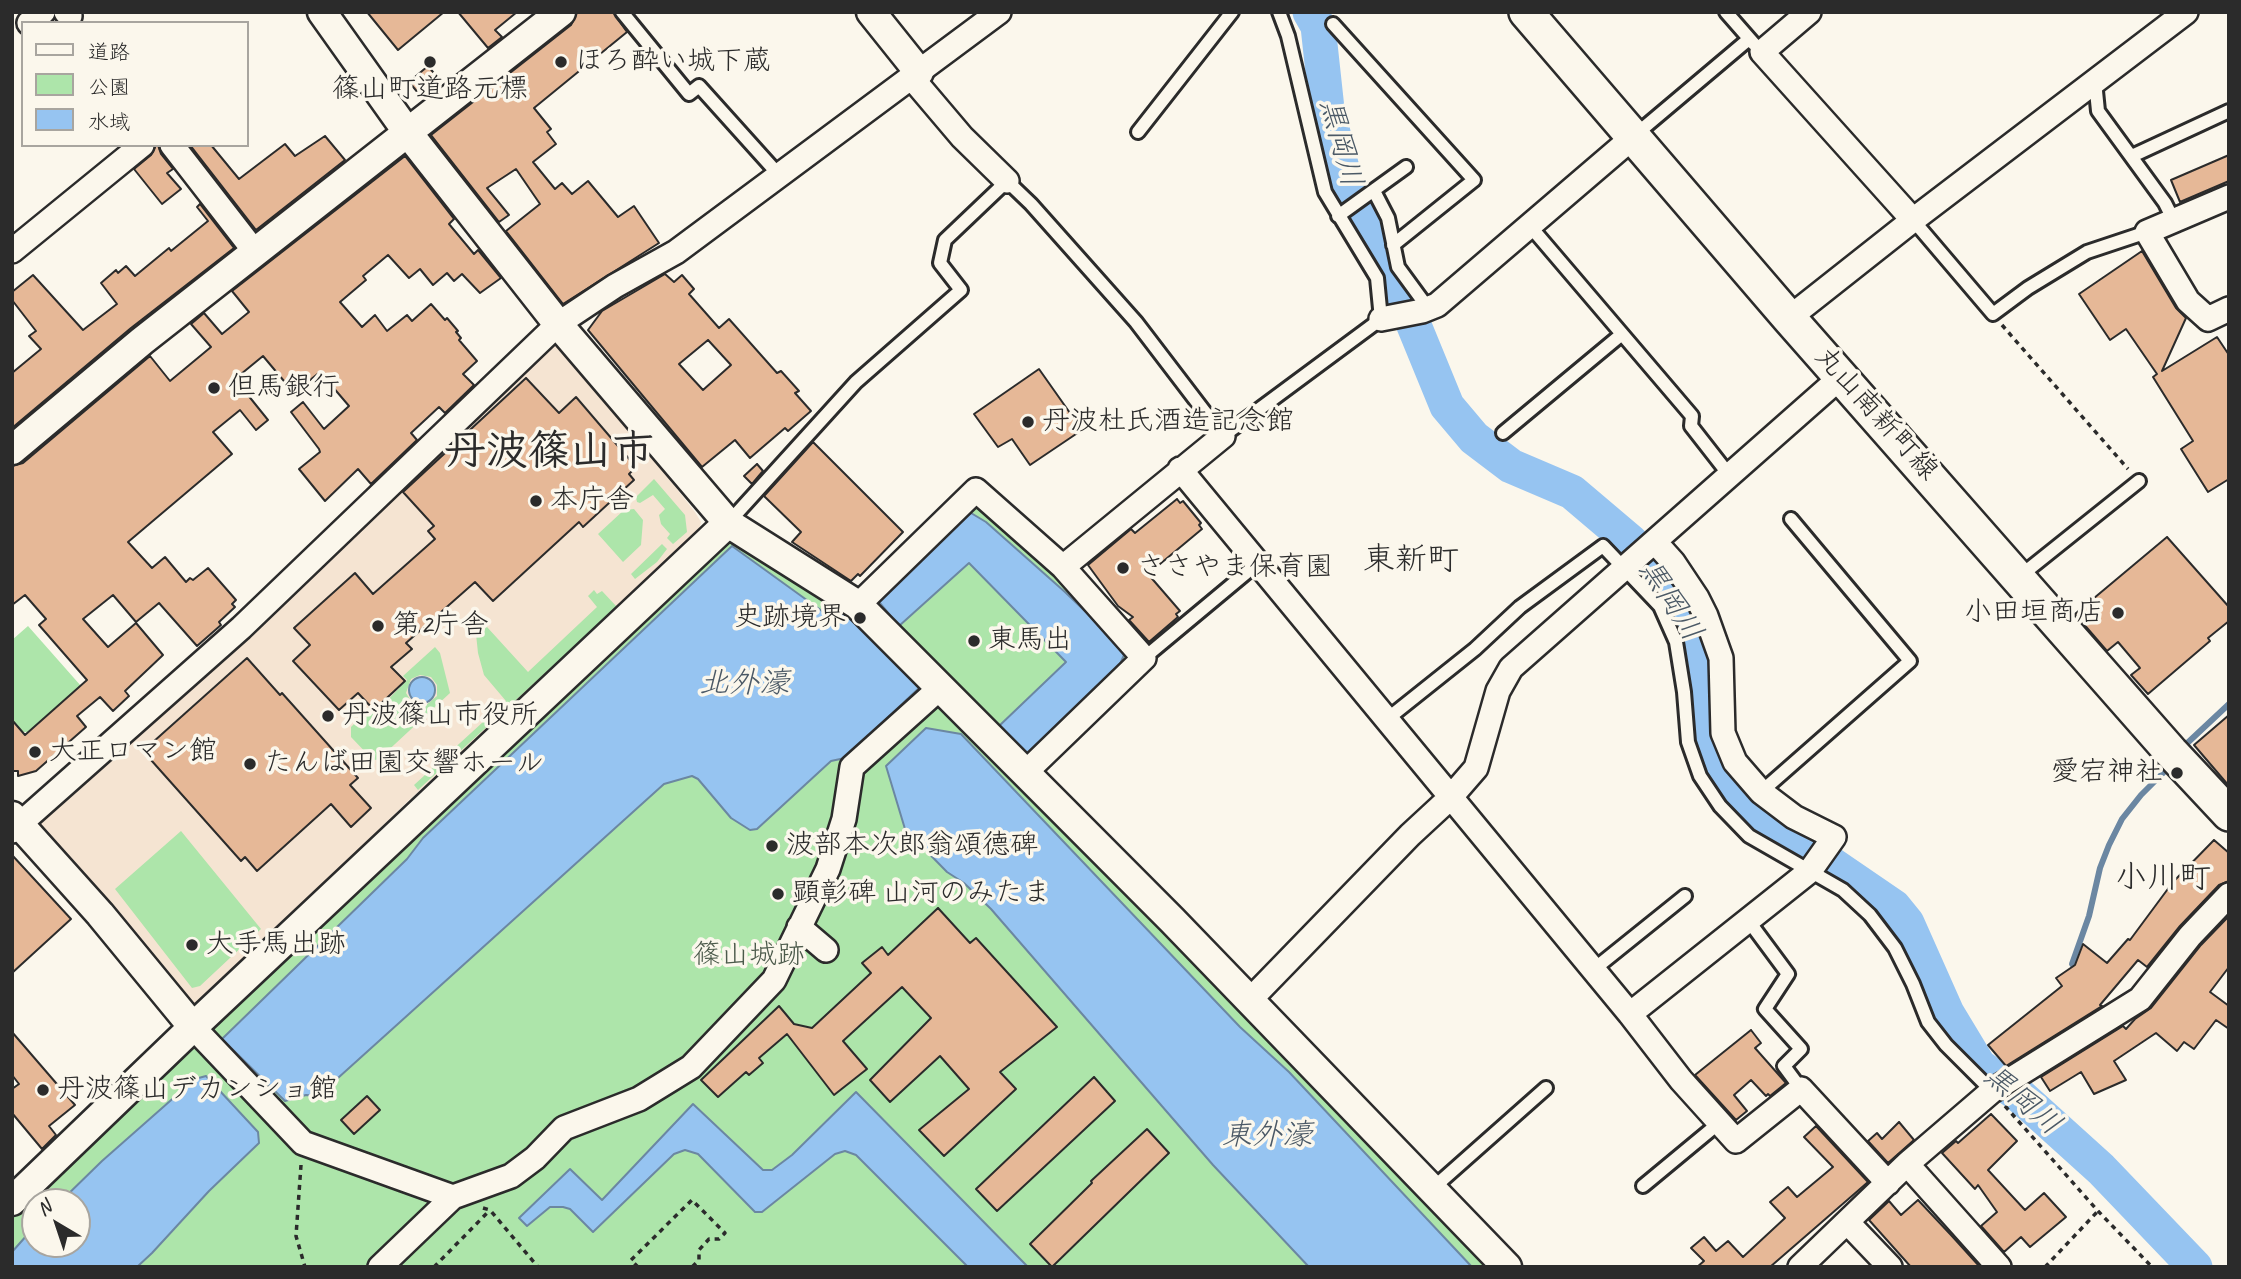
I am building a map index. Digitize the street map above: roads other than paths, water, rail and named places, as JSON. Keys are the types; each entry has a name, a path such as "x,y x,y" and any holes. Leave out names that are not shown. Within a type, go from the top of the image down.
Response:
{"main road":[{"name":"丸山南新町線","path":"1526,12 1632,138 2171,752 2229,814"}],"street":[{"path":"322,12 408,133 558,324 728,523 858,605 1026,772 1507,1267"},
{"path":"12,450 142,341 561,12"},
{"path":"871,12 962,137 1007,181"},
{"path":"1809,12 1755,46 1913,220"},
{"path":"1790,318 1913,220 2186,12"},
{"path":"453,1197 303,1143 193,1027 100,914 15,824 241,628 558,324 615,286 676,252 993,14"},
{"path":"1389,317 1437,304 1632,138"},
{"path":"12,251 140,147"},
{"path":"174,147 255,253"},
{"path":"2229,197 2147,232 2188,301 2208,319 2229,309"},
{"path":"1249,1001 1410,835 1450,798 1476,768 1498,691 1511,668 1842,376"},
{"path":"1063,567 1223,436"},
{"path":"1180,469 1630,1014 1681,1080 1736,1141 1801,1088 1888,1182"},
{"path":"858,605 976,490 1063,567 1144,658 1026,772"},
{"path":"12,1201 728,523"},
{"path":"1630,1014 1812,869 1834,837 1794,817 1760,792 1735,762 1723,733 1721,658 1706,616 1673,562 1652,544"},
{"path":"380,1267 453,1197 511,1176 535,1158 564,1128 639,1099 691,1067 774,979 828,869 845,819 852,767 941,687"},
{"path":"1800,1267 1907,1164 1992,1091 2140,999 2190,936 2229,895"},
{"path":"799,927 826,950"},
{"path":"1907,1164 1999,1267"},
{"path":"1847,1222 1890,1267"}],"lane":[{"path":"622,12 689,93 699,86 779,174"},
{"path":"1138,132 1232,12"},
{"path":"728,523 856,382 961,290 940,263 945,240 1007,181 1031,204 1136,322 1223,436 1389,317 1377,278 1325,192 1288,36 1279,12"},
{"path":"1632,138 1755,46 1726,12"},
{"path":"1333,24 1474,180 1393,245"},
{"path":"2095,81 2098,111 2165,203 2174,221"},
{"path":"2132,156 2229,111"},
{"path":"1338,216 1406,167"},
{"path":"1374,191 1388,218 1398,267 1425,309"},
{"path":"1913,220 1993,314 2028,288 2087,252 2147,232"},
{"path":"1530,226 1692,416 1691,426 1730,476"},
{"path":"1503,433 1622,334"},
{"path":"2020,577 2139,481"},
{"path":"1760,792 1910,661 1791,519"},
{"path":"1386,720 1475,649 1520,607 1603,547 1660,606 1676,642 1688,742 1700,776 1720,806 1749,836 1812,869 1843,890 1870,915 1895,948 1928,1022 1992,1091"},
{"path":"1144,658 1258,563"},
{"path":"1593,970 1685,897"},
{"path":"1748,920 1788,974 1765,1009 1801,1049 1784,1066 1801,1088"},
{"path":"1432,1189 1546,1088"},
{"path":"1643,1186 1719,1123"}],"water":[{"path":"971,513 986,522 1065,592 1115,640 1124,655 1117,671 1026,758 998,727 1066,662 969,563 899,626 879,602 962,515"},
{"name":"北外濠","path":"732,546 822,611 847,614 919,688 845,758 831,761 757,829 750,830 731,818 698,779 692,776 664,784 318,1096 306,1095 285,1101 222,1039 407,859 423,838"},
{"path":"422,677 431,681 435,690 431,699 422,703 413,699 409,690 413,681"},
{"name":"東外濠","path":"926,728 961,734 1240,1027 1289,1072 1472,1267 1309,1267 1213,1165 991,909 964,883 947,872 905,829 886,766"},
{"path":"206,1076 258,1132 259,1143 209,1191 152,1253 137,1267 12,1267 12,1252 21,1242 21,1258 91,1258 91,1188 74,1188 195,1079"},
{"path":"856,1092 1028,1267 968,1267 856,1155 845,1151 835,1154 762,1212 755,1212 698,1154 685,1150 674,1154 593,1232 570,1209 563,1207 550,1207 527,1226 519,1218 570,1169 602,1200 693,1104 763,1170 772,1170 792,1155"}],"waterway":[{"name":"黒岡川","path":"1310,12 1318,26 1327,109 1346,184 1397,284 1447,406 1474,438 1511,466 1572,492 1631,542 1655,585 1705,654 1708,696 1701,737 1709,769 1730,799 1757,825 1818,855 1894,907 1907,923 1947,1013 1979,1066 2018,1094 2101,1169 2195,1267"},
{"path":"2182,748 2229,704"},
{"path":"2079,972 2072,964 2109,845 2122,819 2170,766"}],"place":[{"name":"篠山町道路元標","path":"430,62"},
{"name":"ほろ酔い城下蔵","path":"561,62"},
{"name":"但馬銀行","path":"214,388"},
{"name":"丹波杜氏酒造記念館","path":"1028,422"},
{"name":"本庁舎","path":"536,501"},
{"name":"ささやま保育園","path":"1123,568"},
{"name":"小田垣商店","path":"2118,613"},
{"name":"史跡境界","path":"860,618"},
{"name":"第2庁舎","path":"378,626"},
{"name":"東馬出","path":"974,641"},
{"name":"丹波篠山市役所","path":"328,716"},
{"name":"大正ロマン館","path":"35,752"},
{"name":"たんば田園交響ホール","path":"250,764"},
{"name":"愛宕神社","path":"2177,773"},
{"name":"波部本次郎翁頌德碑","path":"772,846"},
{"name":"顕彰碑 山河のみたま","path":"778,894"},
{"name":"大手馬出跡","path":"192,945"},
{"name":"丹波篠山デカンショ館","path":"43,1090"}],"district":[{"name":"丹波篠山市","path":"549,453"},
{"name":"東新町","path":"1411,561"},
{"name":"小川町","path":"2163,879"}],"park label":[{"name":"篠山城跡","path":"749,956"}]}
